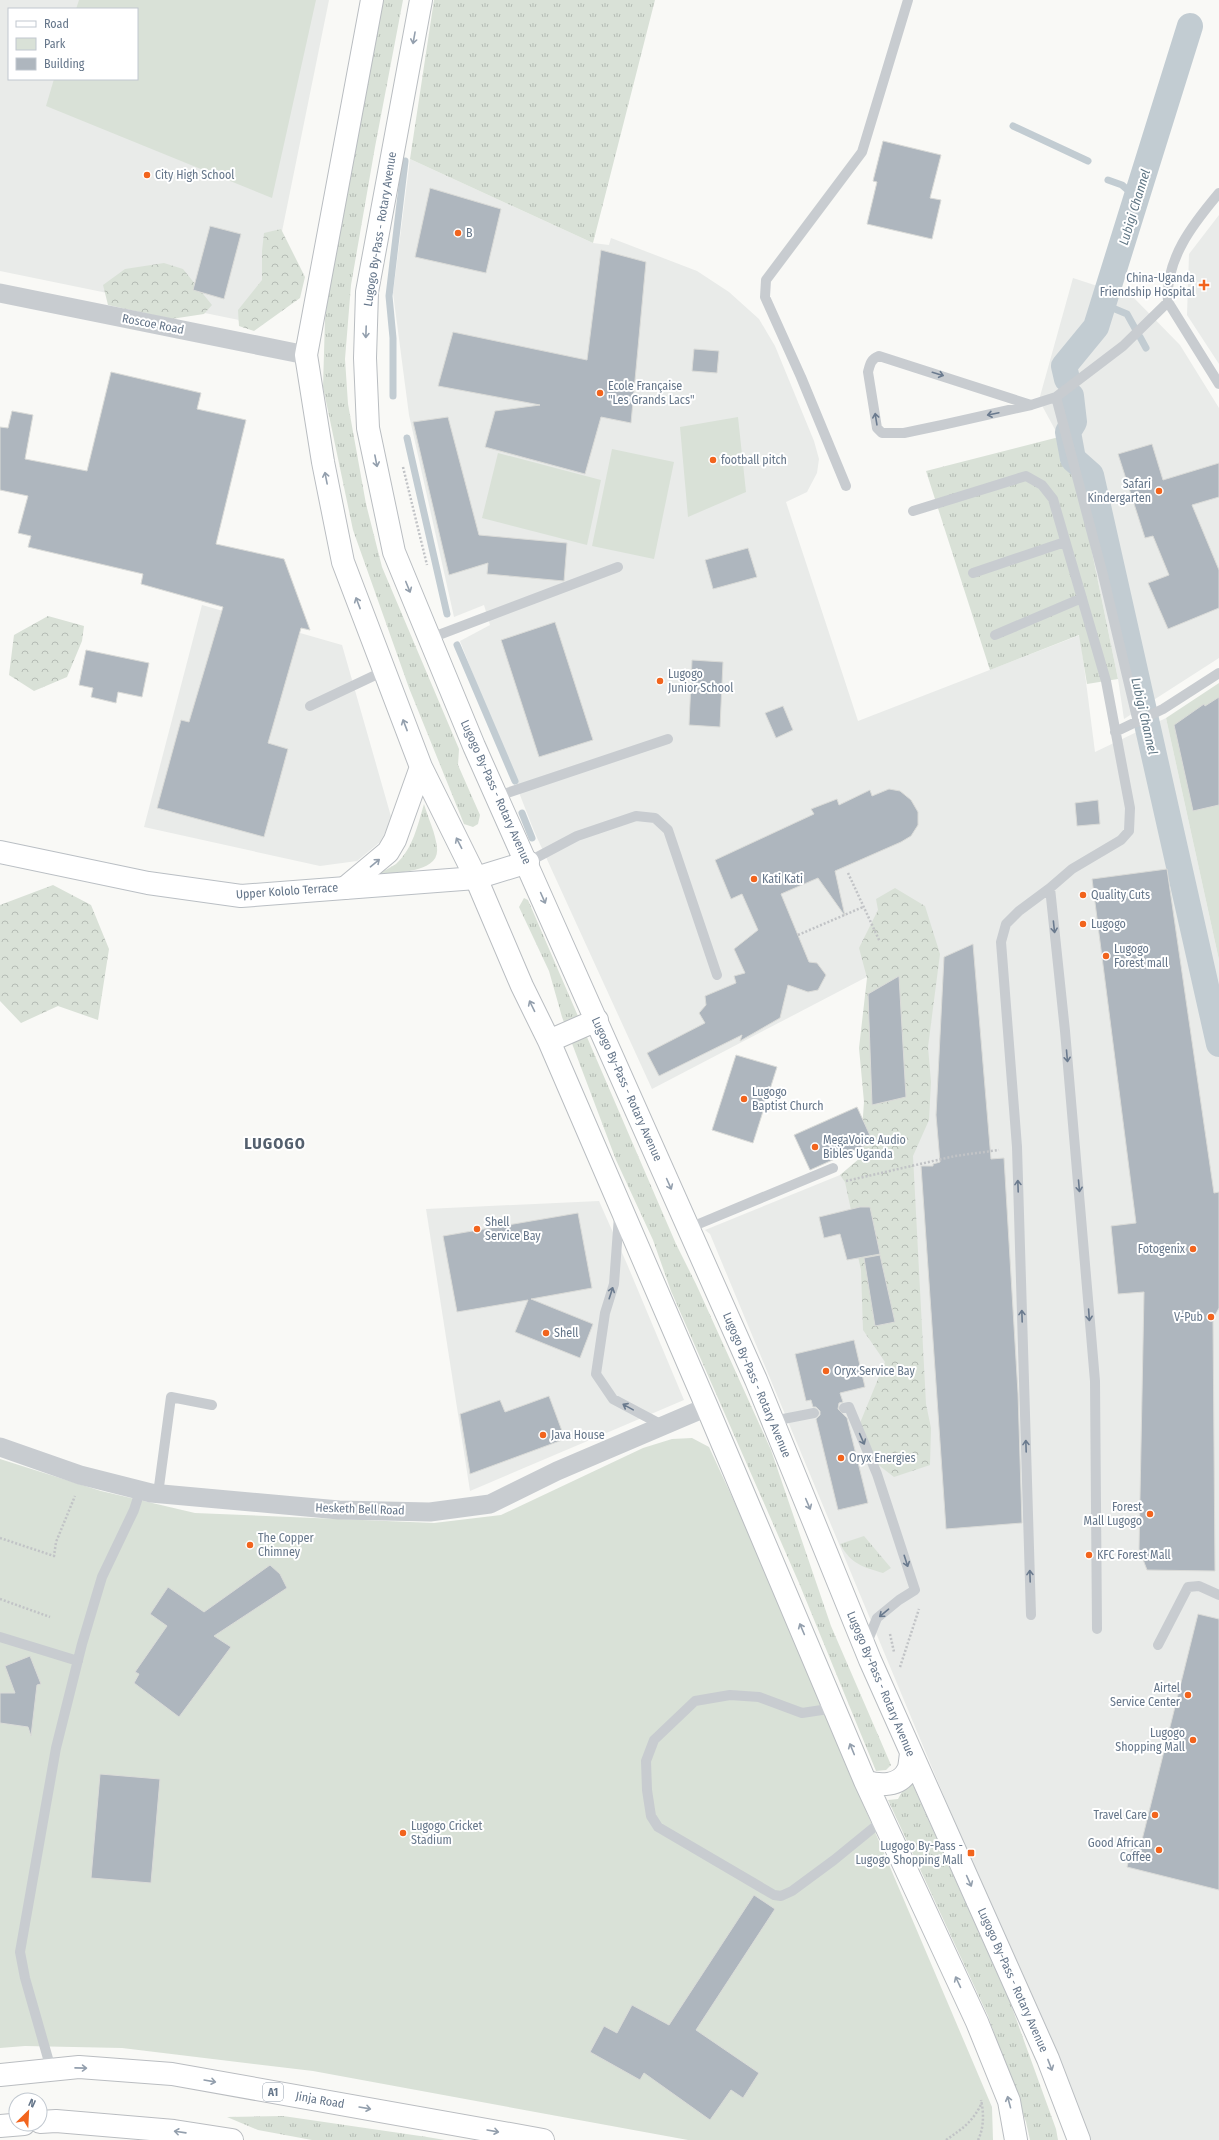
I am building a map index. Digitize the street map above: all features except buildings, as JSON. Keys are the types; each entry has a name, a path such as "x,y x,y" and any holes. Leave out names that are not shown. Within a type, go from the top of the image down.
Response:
{"main road":[{"path":"372,0 306,355 323,462 343,562 421,767 476,878 522,986 549,1041 836,1708 865,1781 977,2022 1009,2101 1016,2140"},
{"name":"Lugogo By-Pass - Rotary Avenue","path":"421,0 367,292 365,358 368,428 394,552 428,639 528,862 773,1421 865,1647 911,1754 1048,2059 1079,2140"},
{"path":"345,888 388,852 397,835 421,767"},
{"name":"Upper Kololo Terrace","path":"0,852 148,883 241,896 476,878 528,862"},
{"path":"549,1041 597,1020"},
{"path":"865,1781 876,1785 886,1785 898,1781 908,1771 911,1754"},
{"name":"Jinja Road","path":"0,2075 79,2067 172,2074 543,2140"},
{"path":"48,2122 174,2131 232,2140"}],"street":[{"name":"Roscoe Road","path":"0,294 306,355"},
{"name":"Hesketh Bell Road","path":"0,1447 80,1475 149,1492 340,1510 430,1512 490,1504 557,1471 707,1407"}],"lane":[{"path":"846,486 804,384 765,297 766,280 862,152 908,0"},
{"path":"1219,193 1198,218 1175,257 1167,290 1168,302 1219,384"},
{"path":"1031,405 879,356 873,358 868,372 877,428 882,434 904,432 1031,405 1056,397 1123,346 1168,302"},
{"path":"1056,397 1103,574 1138,722"},
{"path":"913,511 1026,476 1042,485 1053,499 1106,681 1130,808 1129,831 1120,840 1072,869 1050,888 1019,911 1006,924 1001,942 1017,1147 1032,1615"},
{"path":"973,573 1066,542"},
{"path":"428,639 618,567"},
{"path":"995,634 1082,598"},
{"path":"310,706 384,671"},
{"path":"1115,732 1138,722 1219,673"},
{"path":"498,796 668,739"},
{"path":"528,862 577,836 636,816 655,818 668,830 717,975"},
{"path":"1050,888 1065,1031 1095,1381 1097,1628"},
{"path":"689,1228 833,1168"},
{"path":"620,1204 614,1284 605,1313 596,1374 613,1399 662,1425"},
{"path":"50,2069 25,1978 20,1952 56,1748 102,1577 134,1510 149,1492 170,1397 212,1405"},
{"path":"844,1408 849,1407 878,1474 915,1590 899,1600 877,1618 865,1647"},
{"path":"773,1421 814,1413"},
{"path":"1158,1645 1188,1587 1198,1586 1219,1595"},
{"path":"0,1637 78,1662"},
{"path":"836,1708 802,1713 759,1697 730,1695 695,1702 654,1740 646,1761 650,1816 658,1827 683,1843 774,1895 781,1896 792,1891 834,1860 883,1820"}],"path":[{"path":"848,873 880,942"},
{"path":"798,935 864,907"},
{"path":"845,1182 955,1156 1017,1147"},
{"path":"0,1538 54,1556 56,1542 78,1489"},
{"path":"0,1599 50,1617"},
{"path":"899,1672 919,1607"},
{"path":"978,2140 982,2134 984,2111 980,2094"},
{"path":"946,2140 968,2125 978,2112 982,2102"}],"shaded area":[{"name":"City High School","path":"0,0 329,0 263,325 0,271"},
{"path":"410,159 593,243 609,245 611,238 697,271 729,292 759,319 775,346 814,441 819,459 817,473 807,492 786,502 858,721 1080,635 1095,752 1166,718 1219,960 1219,2140 1087,2140 710,1234 705,1230 840,1175 879,1155 905,957 652,1089 534,831 460,641 490,625 484,605 454,617 409,415 393,293"},
{"name":"China-Uganda Friendship Hospital","path":"1219,215 1219,364 1187,315 1189,254"},
{"path":"1073,278 1134,298 1180,345 1219,408 1219,658 1124,719 1118,679 1083,508 1059,437 1039,400"},
{"path":"202,605 342,645 392,820 380,842 357,861 320,866 144,827"},
{"path":"599,1201 684,1400 470,1491 426,1209"}],"green space":[{"path":"79,0 316,0 272,198 46,106 54,80 138,80 138,8 76,8"},
{"path":"381,0 403,0 351,285 345,359 348,404 366,504 382,567 459,749 458,765 480,815 478,824 473,827 464,824 409,688 353,530 323,387 325,319 340,204"},
{"path":"434,0 655,0 593,243 410,159"},
{"path":"281,229 305,277 300,298 254,331 239,326 238,310 262,280 262,251 264,233"},
{"path":"164,263 183,269 212,305 204,314 171,319 108,305 103,285 125,269"},
{"name":"football pitch","path":"738,417 746,492 688,517 680,427"},
{"path":"1059,437 1083,508 1118,679 1087,684 1079,635 990,670 926,471"},
{"path":"612,449 674,462 654,559 592,546"},
{"path":"498,453 601,480 587,545 482,518"},
{"path":"48,616 84,626 82,641 67,677 34,691 9,675 14,635"},
{"path":"1219,683 1219,960 1166,718"},
{"path":"424,804 435,837 437,848 436,857 431,863 424,867 404,872 377,875 396,864 407,851 417,828"},
{"path":"53,885 91,905 109,949 98,1020 58,1006 21,1023 0,1001 0,905"},
{"path":"895,888 925,906 940,954 928,1047 931,1082 929,1120 913,1156 926,1404 931,1428 930,1465 894,1477 872,1460 860,1423 885,1362 863,1330 861,1270 850,1221 851,1210 845,1182 840,1175 860,1158 864,1102 859,1048 867,978 859,948 878,910 876,899"},
{"path":"524,898 528,900 676,1244 696,1284 771,1450 831,1626 891,1765 886,1770 876,1771 799,1583 671,1291 653,1240 616,1160 562,1017 549,971 519,907"},
{"path":"692,1438 709,1447 739,1512 992,2107 993,2140 688,2140 313,2071 122,2048 25,2046 0,2048 0,1459 101,1491 195,1513 434,1523 501,1515 643,1448 672,1439"},
{"path":"864,1536 891,1568 883,1573 858,1564 844,1551 840,1544"},
{"path":"907,1783 912,1783 1010,2002 1056,2129 1058,2140 1030,2140 1026,2122 988,2016 888,1800 898,1799"},
{"path":"283,2116 445,2140 312,2140 258,2130 227,2117"}],"waterway":[{"name":"Lubigi Channel","path":"1067,379 1064,366 1096,327 1190,26"},
{"path":"1013,126 1088,161"},
{"path":"393,396 393,338 389,296 405,161"},
{"path":"1108,180 1122,185 1137,198"},
{"path":"1103,304 1127,314 1137,332"},
{"path":"1140,337 1146,348"},
{"name":"Lubigi Channel","path":"1071,396 1074,422 1068,432 1073,459 1091,475 1219,1044"},
{"path":"407,438 447,614"},
{"path":"457,645 515,781"},
{"path":"522,813 532,838"}],"place":[{"name":"City High School","path":"147,175"},
{"name":"B","path":"458,233"},
{"name":"China-Uganda Friendship Hospital","path":"1204,285"},
{"name":"Ecole Française \"Les Grands Lacs\"","path":"600,393"},
{"name":"football pitch","path":"713,460"},
{"name":"Safari Kindergarten","path":"1159,491"},
{"name":"Lugogo Junior School","path":"660,681"},
{"name":"Kati Kati","path":"754,879"},
{"name":"Quality Cuts","path":"1083,895"},
{"name":"Lugogo","path":"1083,924"},
{"name":"Lugogo Forest mall","path":"1106,956"},
{"name":"Lugogo Baptist Church","path":"744,1099"},
{"name":"MegaVoice Audio Bibles Uganda","path":"815,1147"},
{"name":"Shell Service Bay","path":"477,1229"},
{"name":"Fotogenix","path":"1193,1249"},
{"name":"V-Pub","path":"1211,1317"},
{"name":"Shell","path":"546,1333"},
{"name":"Oryx Service Bay","path":"826,1371"},
{"name":"Java House","path":"543,1435"},
{"name":"Oryx Energies","path":"841,1458"},
{"name":"Forest Mall Lugogo","path":"1150,1514"},
{"name":"The Copper Chimney","path":"250,1545"},
{"name":"KFC Forest Mall","path":"1089,1555"},
{"name":"Airtel Service Center","path":"1188,1695"},
{"name":"Lugogo Shopping Mall","path":"1193,1740"},
{"name":"Travel Care","path":"1155,1815"},
{"name":"Lugogo Cricket Stadium","path":"403,1833"},
{"name":"Good African Coffee","path":"1159,1850"},
{"name":"Lugogo By-Pass - Lugogo Shopping Mall","path":"971,1853"}],"district":[{"name":"LUGOGO","path":"275,1143"}]}
